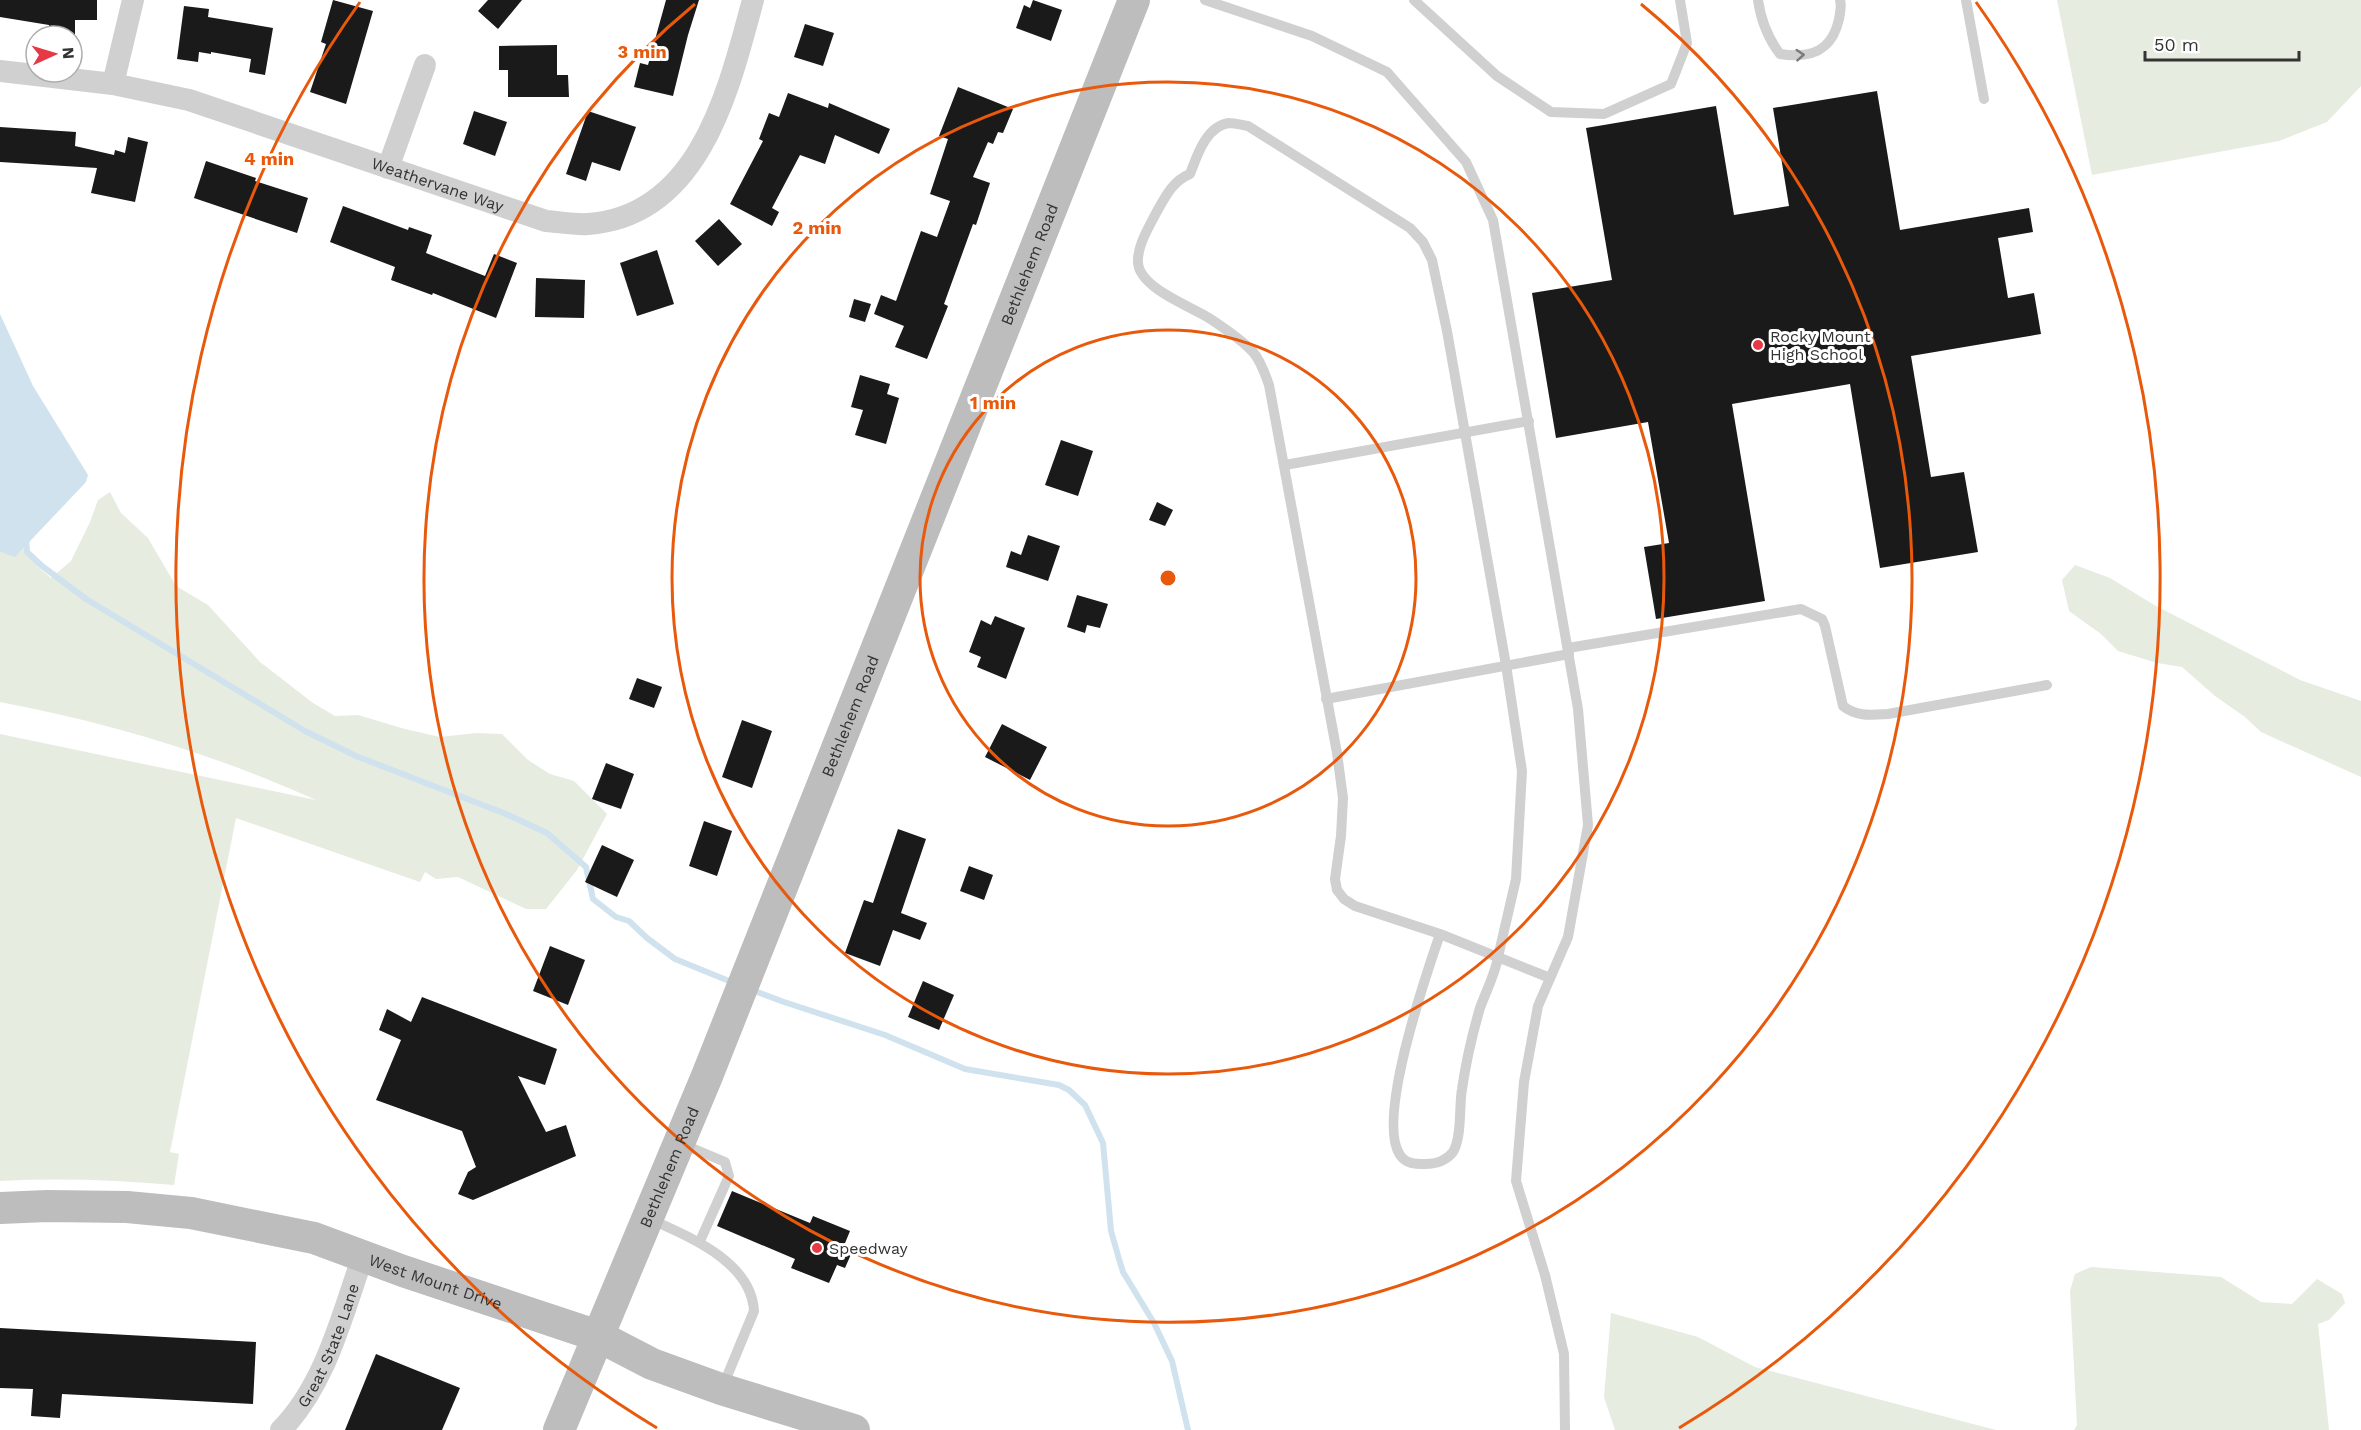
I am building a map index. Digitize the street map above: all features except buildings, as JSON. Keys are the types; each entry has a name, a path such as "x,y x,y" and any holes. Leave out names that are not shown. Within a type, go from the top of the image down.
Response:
{"main road":[{"name":"Bethlehem Road","path":"559,1430 679,1142 1134,0"},
{"name":"West Mount Drive","path":"0,1208 127,1207 191,1213 314,1238 598,1336 652,1364 721,1389 855,1430"}],"street":[{"path":"113,84 133,0"},
{"name":"Weathervane Way","path":"0,71 113,84 189,100 546,221 587,224 614,219 640,210 665,193 687,171 717,115 739,53 753,0"},
{"path":"388,168 425,65"},
{"name":"Great State Lane","path":"280,1430 294,1417 329,1353 363,1256"}],"lane":[{"path":"1205,0 1312,36 1387,72 1466,162 1492,220 1569,651 1578,709 1588,825 1568,937 1538,1006 1524,1082 1516,1181 1545,1275 1564,1354 1565,1430"},
{"path":"1414,0 1497,76 1551,112 1605,114 1671,84 1688,43 1680,0"},
{"path":"1758,0 1760,17 1768,38 1780,54 1794,56 1806,55 1821,49 1832,39 1841,6 1840,0"},
{"path":"1966,0 1984,99"},
{"path":"1440,934 1406,1041 1396,1102 1394,1142 1406,1162 1433,1164 1445,1160 1454,1151 1469,1048 1498,957 1516,879 1522,771 1506,665 1447,331 1432,260 1423,242 1410,228 1390,214 1248,126 1230,123 1216,128 1207,139 1190,174 1178,178 1166,196 1147,230 1140,247 1138,263 1142,275 1155,287 1209,318 1253,353 1269,385 1285,465 1342,798 1341,836 1335,879 1337,890 1355,906 1440,934 1498,957 1550,978"},
{"path":"1285,465 1529,422"},
{"path":"1326,699 1569,651 1801,609 1822,620 1825,626 1843,706 1851,712 1864,716 1888,714 2046,685"},
{"path":"679,1142 725,1162 728,1169 729,1176 700,1242"},
{"path":"648,1218 700,1242 745,1280 753,1298 754,1311 721,1389"}],"shaded area":[{"path":"2057,0 2361,0 2361,86 2327,122 2279,141 2092,175"},
{"path":"110,492 121,513 148,538 176,586 208,605 260,662 313,703 335,716 358,715 440,737 476,733 502,734 528,760 550,774 574,781 607,814 577,870 546,909 526,909 458,877 436,879 425,872 420,882 236,818 170,1152 179,1154 174,1185 87,1180 0,1181 0,734 316,800 201,754 81,719 0,702 0,552 15,556 26,546 38,567 51,578 71,561 98,500"},
{"path":"2075,565 2110,578 2156,606 2300,680 2361,701 2361,777 2261,732 2182,667 2157,663 2118,651 2101,634 2069,611 2062,580"},
{"path":"2091,1267 2221,1277 2261,1302 2292,1304 2317,1279 2342,1294 2345,1303 2329,1320 2318,1324 2329,1430 2074,1430 2077,1425 2070,1291 2075,1274"},
{"path":"1611,1313 1698,1337 1755,1367 1996,1430 1615,1430 1604,1397"}],"water":[{"path":"0,314 33,386 88,475 86,482 15,557 0,552"}],"waterway":[{"path":"26,537 27,552 86,599 305,731 356,756 506,814 547,833 586,867 593,899 616,917 629,921 675,959 734,983"},
{"path":"752,990 885,1035 965,1069 1059,1085 1069,1090 1085,1105 1103,1143 1111,1231 1123,1272 1154,1323 1172,1361 1188,1430"}],"place":[{"name":"Rocky Mount High School","path":"1758,345"},
{"name":"Speedway","path":"817,1248"}]}
